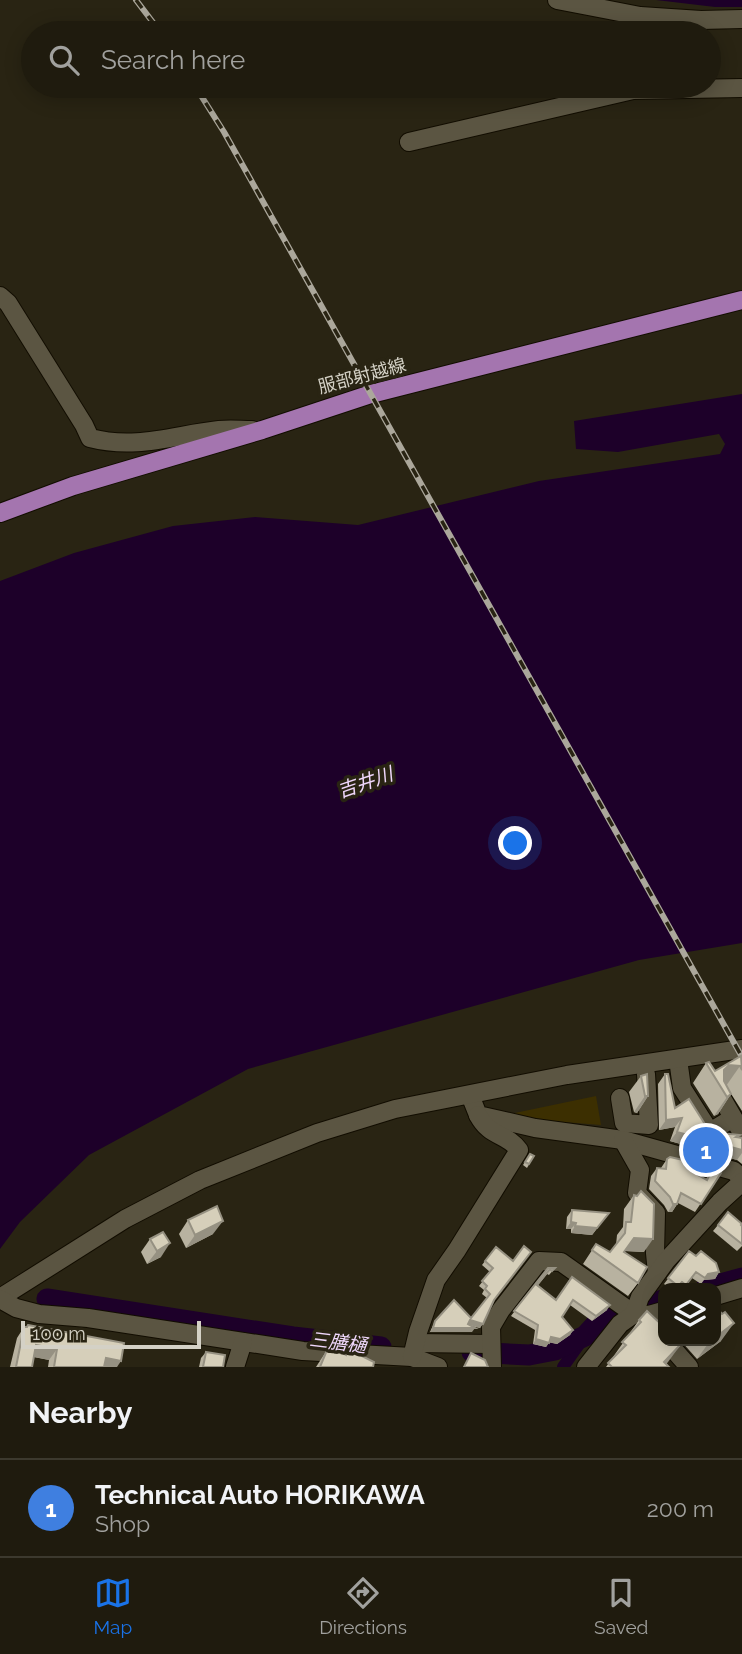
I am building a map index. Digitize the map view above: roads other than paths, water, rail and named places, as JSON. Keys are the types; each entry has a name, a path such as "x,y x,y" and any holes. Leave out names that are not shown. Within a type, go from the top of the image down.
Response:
{"main road":[{"name":"服部射越線","path":"0,513 73,486 262,430 371,394 742,300"}],"street":[{"path":"557,0 640,16 701,20 742,19"},
{"path":"721,88 742,88"},
{"path":"409,142 599,98"},
{"path":"0,296 8,303 85,425 90,438 114,444 180,438 220,430 262,430"},
{"path":"649,1314 561,1262 539,1261 500,1310 491,1327 492,1357 414,1350 303,1352 88,1318 39,1314 16,1308 0,1299 125,1219 200,1180 317,1133 395,1109 567,1075 742,1049"},
{"path":"678,1059 682,1088 709,1132 738,1125 720,1095"},
{"path":"620,1098 624,1123 649,1125 646,1064"},
{"path":"414,1350 436,1280 519,1150 515,1144 484,1127 470,1095"},
{"path":"478,1115 535,1128 623,1140 734,1171 742,1181 657,1273 640,1297 649,1314"},
{"path":"623,1140 640,1170 637,1193 656,1213 657,1273"},
{"path":"721,1294 742,1288"},
{"path":"586,1367 620,1324 649,1314"},
{"path":"235,1367 243,1342"},
{"path":"670,1346 689,1367"},
{"path":"414,1350 438,1367"}],"water":[{"path":"656,0 742,0 742,7 715,7"},
{"name":"吉井川","path":"742,394 742,943 639,960 248,1069 89,1155 20,1222 0,1249 0,581 74,553 173,526 255,517 358,525 539,481 720,454 725,444 719,434 618,452 576,449 574,421"}],"waterway":[{"name":"三膳樋","path":"721,1284 742,1278"},
{"name":"三膳樋","path":"47,1299 293,1337 381,1347"},
{"name":"三膳樋","path":"472,1352 529,1355 555,1350 585,1336 596,1324 621,1312"},
{"path":"563,1367 585,1336"}],"railway":[{"path":"136,0 152,21"},
{"path":"203,98 742,1057"}],"place":[{"name":"Technical Auto HORIKAWA","path":"706,1150"}]}
